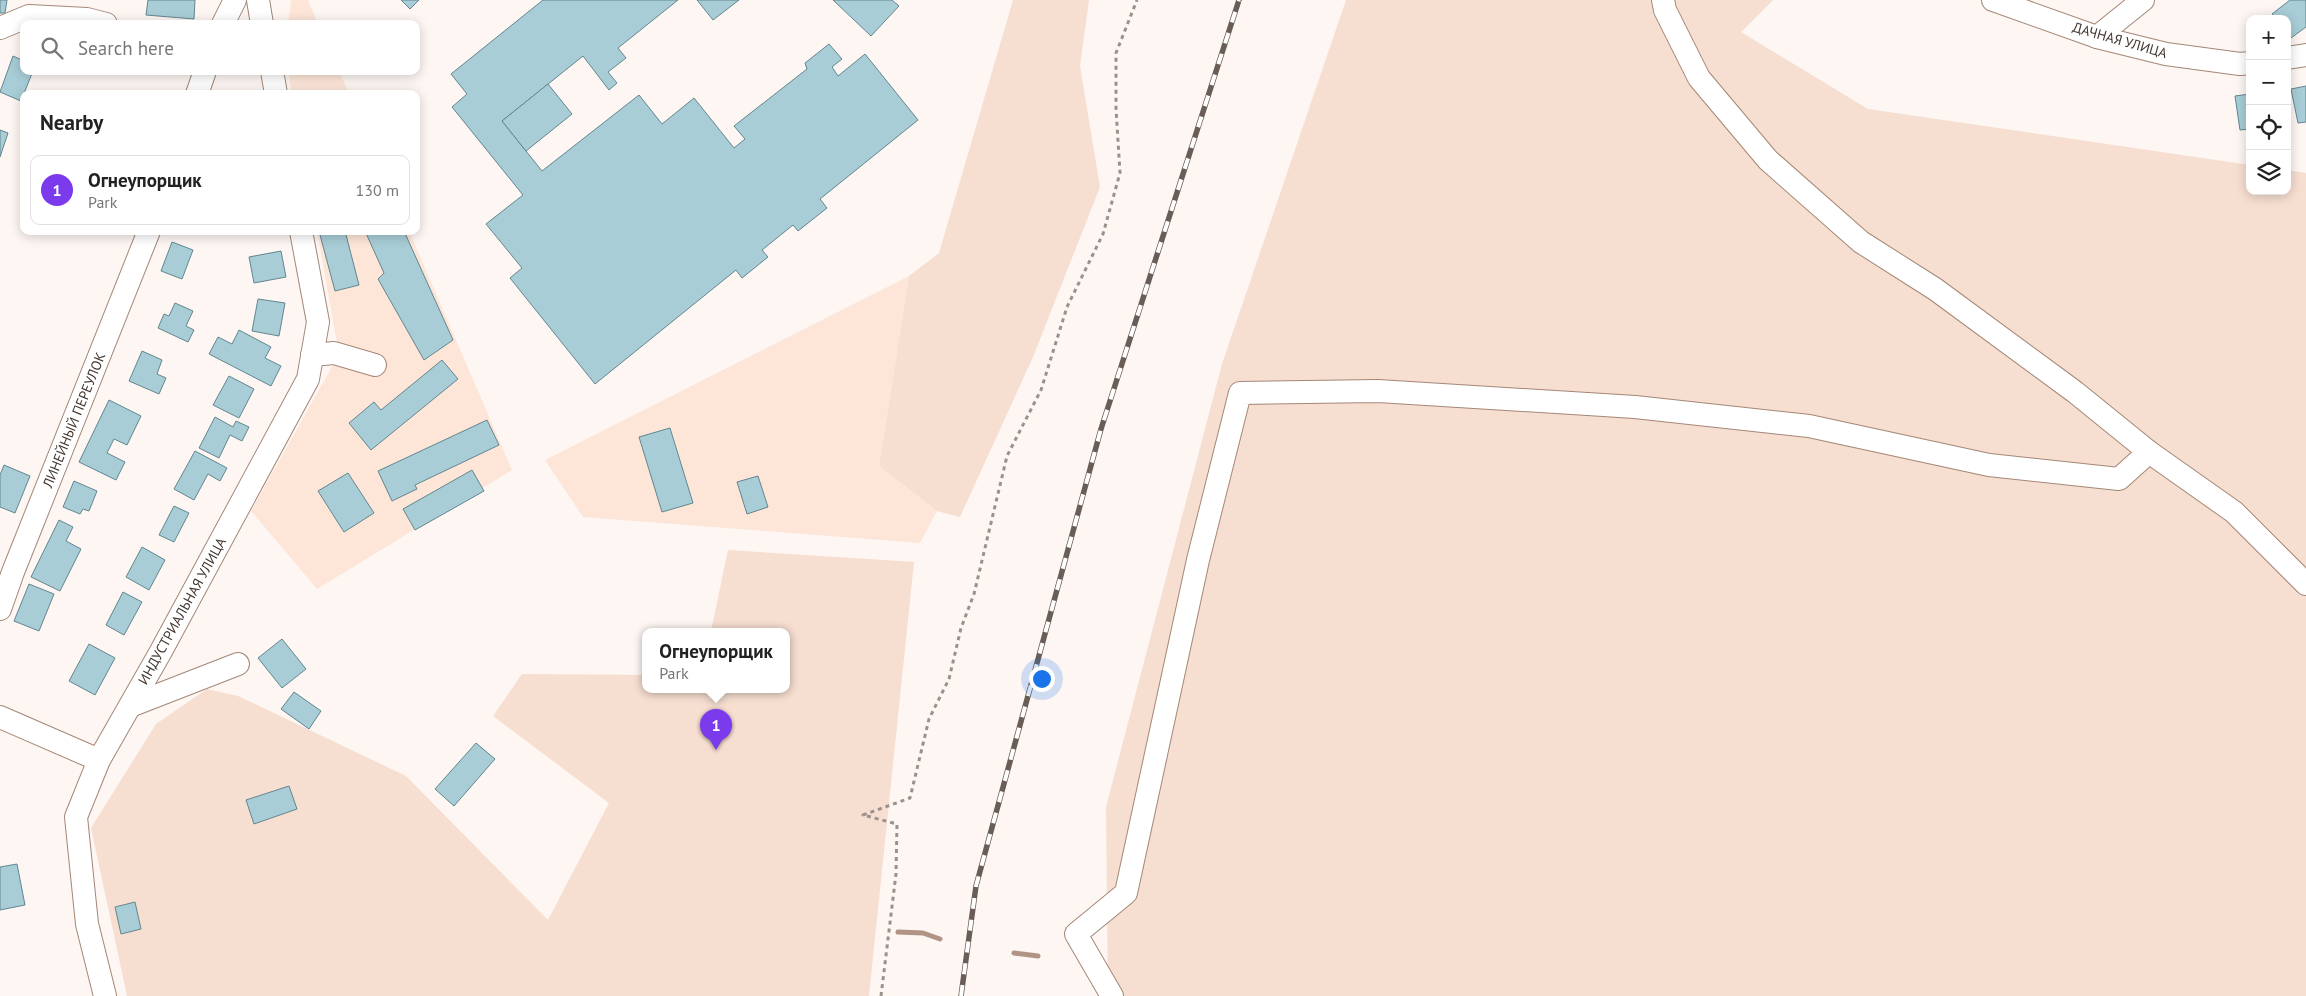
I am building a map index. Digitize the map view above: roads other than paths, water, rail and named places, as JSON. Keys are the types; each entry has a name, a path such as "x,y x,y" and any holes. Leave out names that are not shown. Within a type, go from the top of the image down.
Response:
{"street":[{"path":"225,20 236,0"},
{"path":"258,0 261,20"},
{"path":"1663,0 1665,10 1699,78 1768,160 1861,242 1935,289 2075,392 2149,452 2234,512 2306,584"},
{"name":"ДАЧНАЯ УЛИЦА","path":"1993,0 2097,37 2166,54 2246,63"},
{"path":"2097,37 2143,0"},
{"path":"0,28 29,16 91,20"},
{"path":"2291,58 2306,56"},
{"path":"198,90 204,75"},
{"path":"273,75 275,90"},
{"name":"ЛИНЕЙНЫЙ ПЕРЕУЛОК","path":"0,609 147,235"},
{"name":"ИНДУСТРИАЛЬНАЯ УЛИЦА","path":"105,996 87,924 76,817 99,760 308,378 318,322 302,235"},
{"path":"312,355 334,353 375,365"},
{"path":"1112,996 1076,934 1126,893 1198,560 1240,393 1378,391 1635,407 1808,426 1989,465 2119,478 2149,452"},
{"path":"130,706 238,664"},
{"path":"0,717 99,760"}],"waterway":[{"path":"898,932 923,933 940,939"},
{"path":"1014,953 1038,956"}],"railway":[{"path":"961,996 976,886 1101,429 1239,0"}],"place":[{"name":"Огнеупорщик","path":"716,750"}]}
